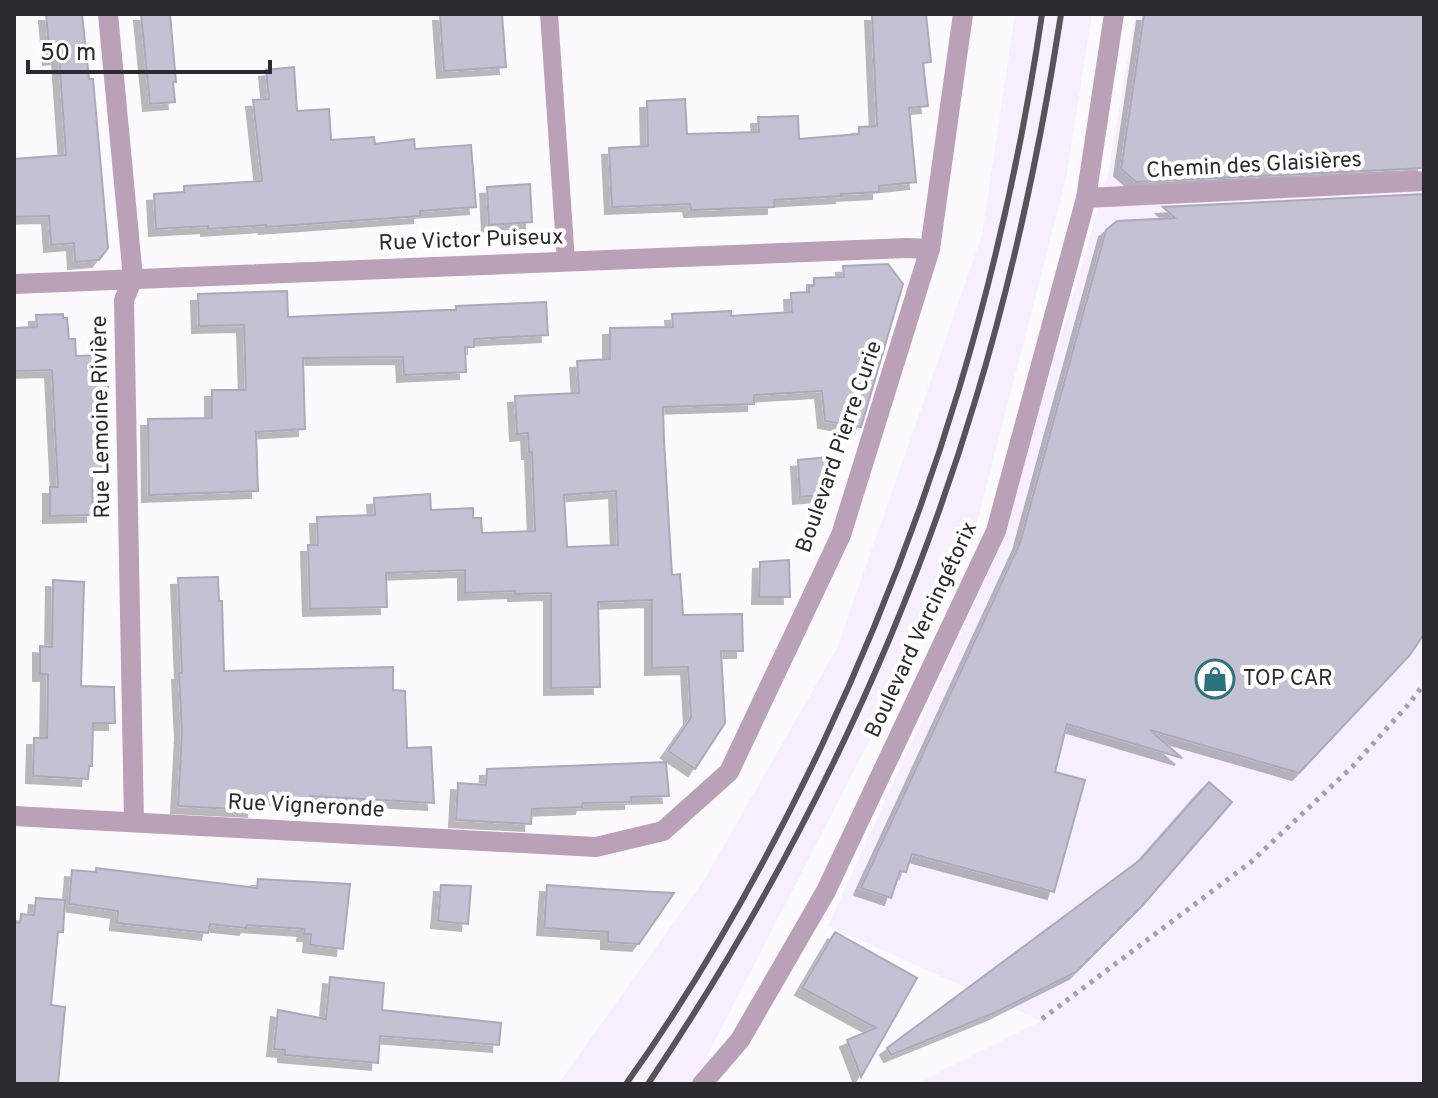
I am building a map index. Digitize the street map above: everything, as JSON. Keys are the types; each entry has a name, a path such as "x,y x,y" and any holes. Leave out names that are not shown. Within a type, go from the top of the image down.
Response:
{"street":[{"name":"Rue Lemoine Rivière","path":"108,14 133,278 124,300 134,822"},
{"name":"Boulevard Pierre Curie","path":"596,847 663,831 729,772 841,535 930,249 963,14"},
{"name":"Boulevard Vercingétorix","path":"702,1084 740,1040 826,891 996,531 1086,198 1114,14"},
{"name":"Chemin des Glaisières","path":"1086,198 1424,181"},
{"name":"Rue Victor Puiseux","path":"14,284 930,249"},
{"name":"Rue Vigneronde","path":"14,816 596,847"}],"lane":[{"path":"549,14 566,261"}],"path":[{"path":"1042,1019 1251,862 1352,767 1424,684"}],"shaded area":[{"path":"1015,14 1092,14 1066,179 972,542 700,1070 690,1084 558,1084 704,880 837,648 982,235"},
{"path":"1135,14 1424,14 1424,1084 915,1084 1041,1021 828,926 1001,545 1108,174"}],"building":[{"path":"46,14 82,14 89,79 93,79 108,248 99,260 75,262 74,243 51,245 49,216 14,217 14,159 66,155 59,57 50,58"},
{"path":"141,14 170,14 175,102 150,104"},
{"path":"440,14 502,14 506,67 444,71"},
{"path":"872,14 926,14 931,62 923,63 928,106 909,108 916,182 879,186 879,192 774,200 774,207 691,210 690,204 612,207 609,148 648,146 647,101 685,99 687,134 759,132 758,117 798,116 799,139 859,134 859,127 877,126"},
{"path":"1144,14 1424,14 1424,168 1136,182 1121,169"},
{"path":"294,67 297,111 329,109 331,140 374,137 375,144 414,139 415,149 471,145 476,207 420,211 420,216 266,227 156,229 154,194 184,192 184,186 262,181 253,100 269,99 266,70"},
{"path":"530,184 532,222 489,225 487,187"},
{"path":"1424,194 1424,634 1410,655 1299,773 1150,730 1182,758 1067,724 1055,772 1085,780 1054,892 912,854 906,872 900,871 891,898 861,888 1020,543 1106,230 1117,221 1175,218 1163,207"},
{"path":"888,264 903,284 861,427 825,421 822,391 754,395 754,404 663,407 672,575 680,574 683,615 742,614 743,651 721,651 725,723 695,769 668,751 691,718 688,667 652,668 652,600 598,602 600,687 551,688 551,593 465,593 465,570 386,573 387,607 310,609 308,545 318,545 317,517 375,515 374,498 430,494 431,510 473,508 473,518 481,518 482,533 535,531 532,452 529,452 528,433 517,434 515,396 579,393 577,361 610,359 610,328 673,327 672,314 731,311 731,316 792,312 791,293 809,292 809,286 814,286 814,278 844,277 843,266","holes":["616,491 618,545 567,547 564,495"]},
{"path":"287,291 288,317 456,310 456,306 546,302 548,335 474,339 474,347 465,347 466,372 404,375 403,357 303,358 305,429 256,432 258,491 149,495 148,419 212,418 212,390 246,390 244,325 199,326 198,294"},
{"path":"63,314 63,318 67,318 69,339 75,339 76,356 107,355 109,412 99,412 101,468 92,468 93,515 50,516 50,487 58,487 52,370 14,371 14,328 37,327 36,315"},
{"path":"828,457 831,494 800,497 798,460"},
{"path":"789,560 790,597 759,597 760,562"},
{"path":"218,577 219,601 222,601 224,671 393,667 393,690 405,691 407,748 431,747 434,803 310,796 255,798 254,810 178,806 182,732 179,673 182,673 178,578"},
{"path":"53,580 84,582 81,686 114,687 115,723 93,723 92,766 89,766 88,779 33,776 34,738 47,738 48,674 40,674 40,646 52,647"},
{"path":"666,762 669,796 631,797 631,802 583,803 582,807 532,809 531,824 456,820 458,783 486,785 487,769"},
{"path":"1209,782 1232,802 1142,906 1076,972 994,1013 891,1055 887,1048 1140,860"},
{"path":"96,868 257,888 258,879 350,884 343,949 310,945 311,934 304,934 305,929 210,924 208,933 117,923 118,911 69,904 72,870 96,872"},
{"path":"441,885 471,886 468,924 438,921"},
{"path":"547,885 674,893 639,944 608,942 608,932 544,928"},
{"path":"36,898 65,900 63,932 58,932 51,1005 65,1007 58,1084 14,1084 14,923 20,923 21,914 34,915"},
{"path":"835,932 917,978 861,1077 847,1040 876,1028 802,988"},
{"path":"330,977 384,983 382,1010 501,1023 499,1045 380,1036 378,1063 285,1055 285,1050 274,1049 278,1010 326,1019"}],"railway":[{"path":"626,1084 707,961 778,833 822,745 898,568 959,388 985,296 1007,204 1042,14"},
{"path":"648,1084 700,1004 795,838 878,666 914,578 947,489 1002,303 1045,111 1061,14"}],"place":[{"name":"TOP CAR","path":"1215,679"}]}
